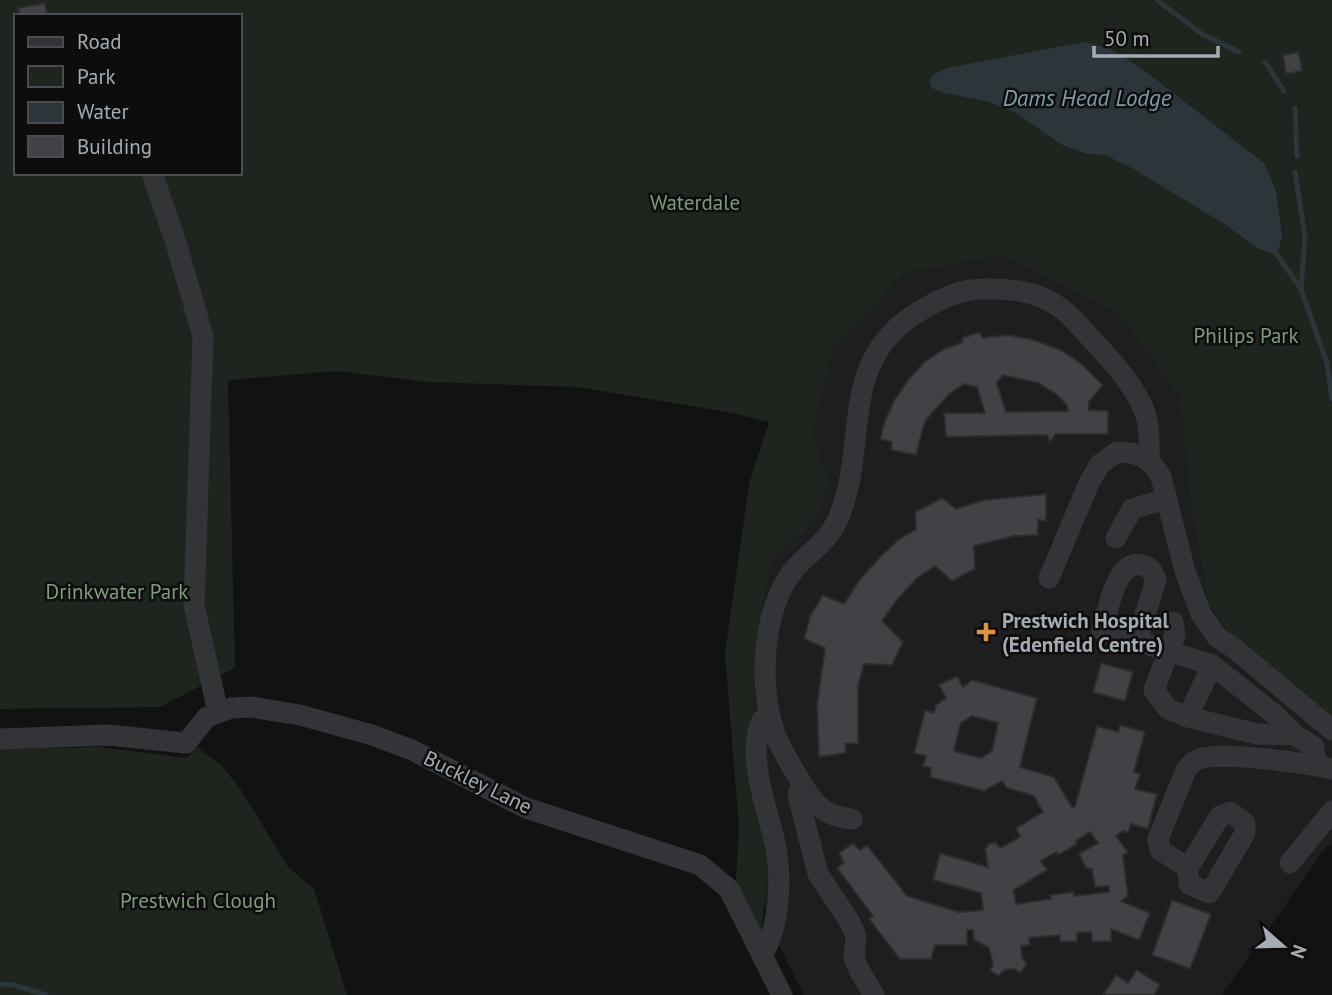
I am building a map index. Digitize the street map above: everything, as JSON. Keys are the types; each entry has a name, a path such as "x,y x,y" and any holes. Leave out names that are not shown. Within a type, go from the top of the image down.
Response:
{"street":[{"path":"0,739 108,735 186,743 200,723 218,712 194,605 203,336 153,175"},
{"path":"852,819 826,813 802,783 785,754 770,716 767,653 777,601 792,572 822,545 833,530 847,489 865,378 886,338 916,313 954,293 978,289 1018,290 1039,295 1069,315 1102,350 1139,397 1148,421 1149,462"},
{"path":"1049,578 1089,483 1100,464 1117,452 1141,455 1161,477 1185,571 1201,614 1217,638 1235,649 1329,728 1320,760"},
{"path":"1116,538 1132,509 1166,499"},
{"path":"1173,622 1175,635 1154,690 1168,709 1188,717 1258,734 1295,735"},
{"path":"1137,640 1212,665 1275,714 1320,760"},
{"path":"1188,717 1212,665"},
{"name":"Buckley Lane","path":"218,712 251,707 274,709 372,735 412,750 526,808 700,865 729,889 762,955"},
{"path":"770,716 761,720 757,750 759,777 776,847 778,900 775,923 762,955 782,995"},
{"path":"1188,868 1160,850 1158,839 1191,763 1210,757 1320,760"},
{"path":"802,783 798,795 818,874 850,922 856,936 854,958 874,995"},
{"path":"1290,863 1332,811"}],"shaded area":[{"name":"Prestwich Hospital (Edenfield Centre)","path":"1003,255 1118,312 1181,397 1191,508 1209,605 1332,719 1332,842 1222,995 804,995 776,939 758,887 737,660 813,434 833,350 904,273"}],"green space":[{"name":"Waterdale","path":"0,0 1332,0 1332,719 1251,660 1209,605 1191,508 1180,397 1118,312 1003,255 904,273 833,350 813,434 828,482 821,509 807,529 772,560 760,618 752,719 770,847 761,937 736,881 739,829 725,653 749,484 769,422 728,412 578,387 429,382 337,371 228,380 235,668 160,707 0,709"},
{"name":"Prestwich Clough","path":"99,747 187,758 197,747 222,766 241,790 288,867 314,889 347,995 0,995 0,749"}],"water":[{"name":"Dams Head Lodge","path":"1084,42 1109,48 1142,69 1264,163 1276,191 1282,236 1277,255 1259,249 1226,225 1132,168 1105,155 1087,154 1060,144 1018,114 989,102 941,92 932,88 929,81 933,75 947,68"}],"building":[{"path":"45,3 47,14 19,14 18,8"},
{"path":"1299,52 1302,71 1286,74 1283,55"},
{"path":"980,332 982,338 1008,335 1034,340 1061,350 1083,365 1103,385 1089,402 1089,410 1108,411 1108,434 1056,434 1050,442 1047,435 946,437 944,413 985,413 977,387 964,384 949,394 925,421 916,455 891,450 892,442 880,439 895,399 924,362 944,349 963,342 962,338","holes":["1003,375 1038,383 1056,394 1067,405 1068,411 1006,412 997,383"]},
{"path":"1046,494 1046,521 1038,520 1038,535 1014,536 974,546 975,569 952,581 935,566 916,579 897,600 882,621 903,642 892,665 864,664 858,687 858,743 845,744 846,753 819,757 817,705 825,648 804,639 810,616 823,595 844,604 861,578 880,557 898,540 916,529 915,512 942,498 956,509 984,500"},
{"path":"1101,663 1133,672 1125,701 1093,692"},
{"path":"957,676 963,687 972,680 1037,698 1020,767 1054,777 1072,807 1075,806 1097,726 1118,732 1120,725 1145,732 1134,772 1140,774 1135,789 1157,794 1148,829 1131,824 1128,833 1123,831 1116,836 1128,852 1123,855 1128,896 1121,901 1150,913 1139,940 1111,929 1111,941 1092,942 1091,932 1077,933 1077,941 1060,942 1060,935 1029,938 1030,945 1021,946 1022,958 1027,963 1021,973 1014,969 1005,970 998,976 990,970 993,965 989,948 974,940 973,930 967,930 967,945 935,945 931,959 900,959 869,919 873,916 837,868 844,863 839,853 853,843 860,850 867,845 907,896 959,912 983,910 981,893 933,880 940,853 988,867 985,849 989,844 995,842 1000,848 1020,837 1016,828 1043,812 1034,796 1007,788 1002,781 984,791 930,777 931,768 923,766 926,756 914,753 925,710 934,713 936,705 946,698 939,685","holes":["972,716 998,723 992,751 981,758 954,751 961,723","1090,832 1098,843 1079,854 1086,868 1092,869 1095,887 1108,886 1109,892 1074,896 1074,892 1050,895 1051,899 1016,904 1014,890 1047,870 1041,861 1077,844 1076,841"]},
{"path":"1172,900 1211,914 1190,969 1152,955"},
{"path":"1137,970 1160,985 1154,995 1103,995 1116,975 1128,983"}],"waterway":[{"path":"1157,0 1202,34 1239,52"},
{"path":"1265,62 1284,91"},
{"path":"1295,108 1297,156"},
{"path":"1295,172 1305,237 1301,289 1327,363 1332,399"},
{"path":"1277,255 1301,289"},
{"path":"0,984 14,985 46,995"}],"place":[{"name":"Prestwich Hospital (Edenfield Centre)","path":"986,632"}],"park label":[{"name":"Philips Park","path":"1246,335"},
{"name":"Drinkwater Park","path":"117,591"}]}
